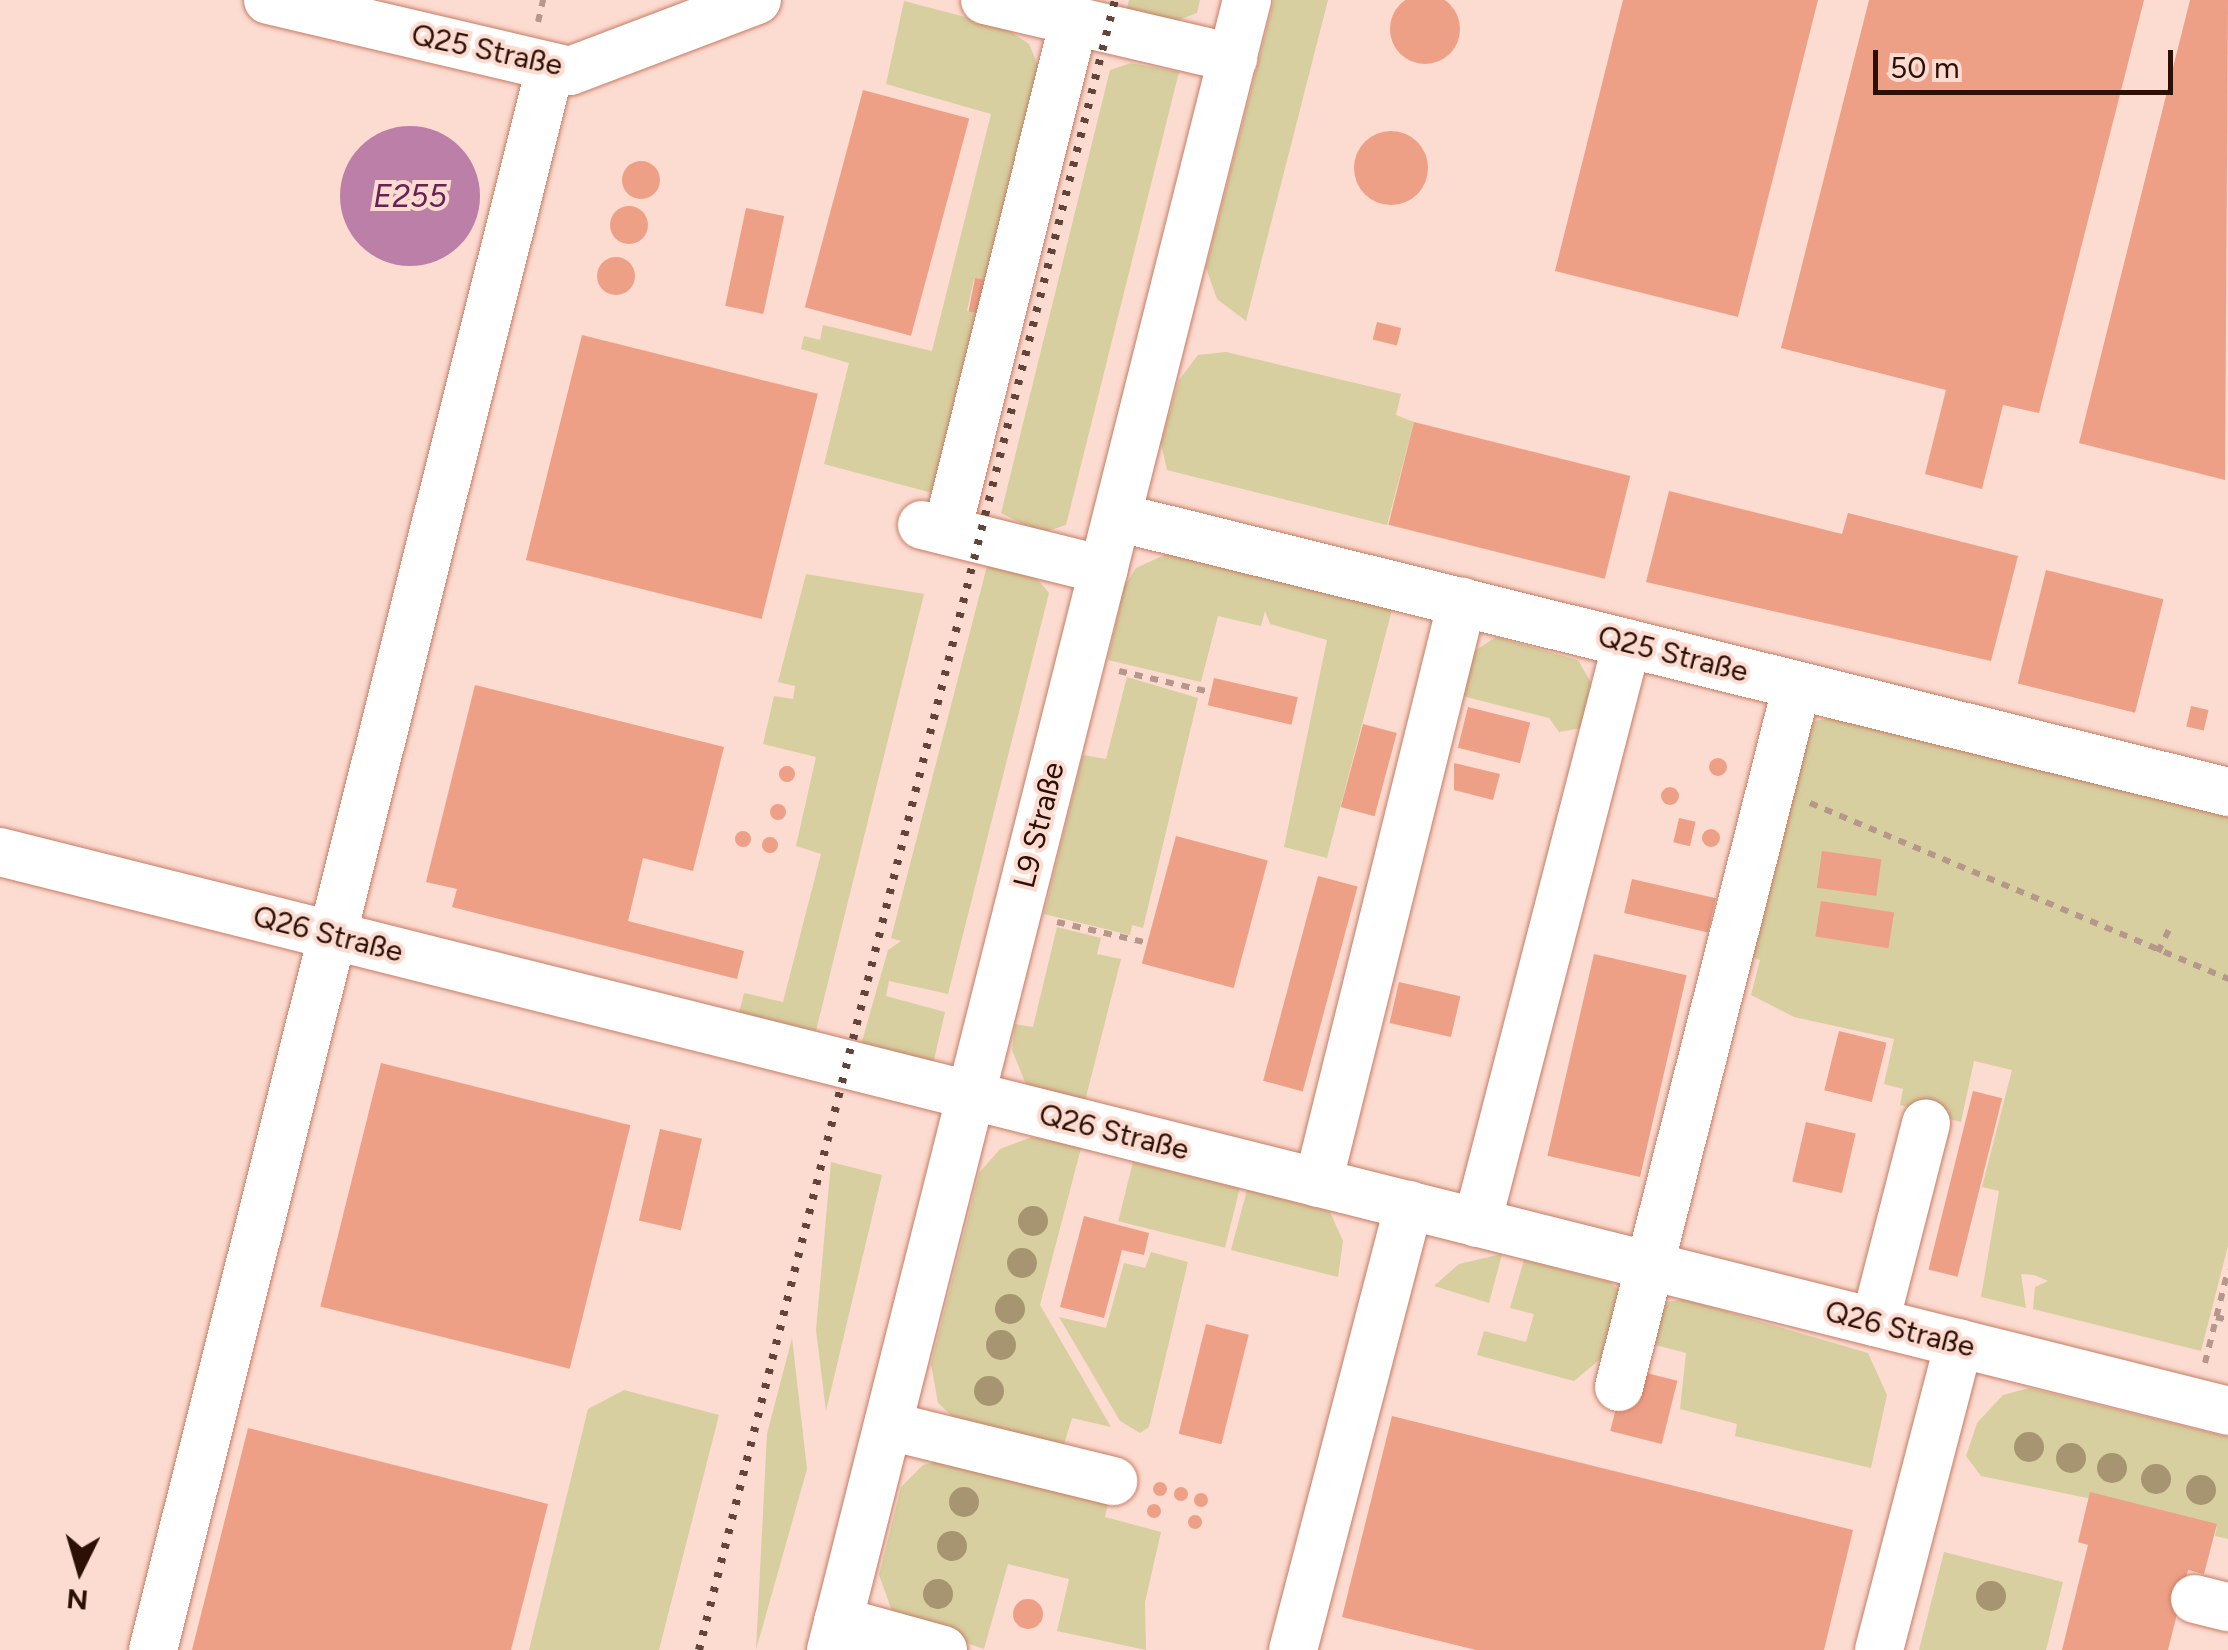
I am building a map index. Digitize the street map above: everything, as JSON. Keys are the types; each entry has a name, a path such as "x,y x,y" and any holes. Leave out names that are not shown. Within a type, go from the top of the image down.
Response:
{"lane":[{"name":"Q25 Straße","path":"268,0 570,71 757,0"},
{"path":"985,0 1233,58"},
{"name":"L9 Straße","path":"835,1636 1247,0"},
{"path":"1074,21 934,528 1104,570"},
{"path":"153,1650 550,68"},
{"name":"Q25 Straße","path":"1117,517 2228,792"},
{"path":"1318,1183 1462,602"},
{"path":"1477,1222 1627,643"},
{"path":"1620,1387 1797,686"},
{"name":"Q26 Straße","path":"0,852 2212,1407"},
{"path":"1874,1322 1926,1123"},
{"path":"1294,1650 1409,1205"},
{"path":"1879,1650 1959,1343"},
{"path":"889,1426 1113,1481"},
{"path":"835,1636 943,1650"}],"path":[{"path":"1080,662 1210,692"},
{"path":"1774,782 1840,821 2228,979"},
{"path":"1017,912 1148,944"},
{"path":"2158,952 2172,923"},
{"path":"2212,1407 2216,1317 2228,1270"},
{"path":"2216,1317 2228,1320"}],"shaded area":[{"path":"1129,0 1200,0 1197,13 1168,24 1125,17"},
{"path":"1274,0 1328,0 1246,321 1217,299 1206,268"},
{"path":"904,1 1004,27 1029,44 1040,70 990,281 974,279 967,311 982,315 936,494 824,464 849,363 801,349 804,336 820,340 823,325 932,351 991,114 886,84"},
{"path":"1131,63 1179,72 1066,525 1041,533 1001,513 1110,70"},
{"path":"1226,352 1401,394 1396,415 1414,422 1387,525 1167,470 1161,443 1179,380 1198,355"},
{"path":"1175,550 1394,602 1327,858 1284,847 1327,640 1270,624 1265,611 1261,626 1218,616 1201,682 1108,660 1124,587 1136,568"},
{"path":"988,562 1032,573 1049,593 948,994 889,981 886,996 945,1012 933,1064 859,1052 888,950 901,941 891,938"},
{"path":"806,574 924,594 814,1039 737,1021 744,993 783,1002 821,854 796,846 816,757 763,744 774,696 793,699 795,686 778,682"},
{"path":"1496,637 1578,660 1594,688 1593,726 1559,732 1549,718 1451,693 1473,652"},
{"path":"1127,677 1198,698 1143,928 1132,925 1130,935 1044,914 1083,755 1106,759"},
{"path":"1844,716 2228,813 2228,1246 2201,1351 2033,1309 2035,1287 2048,1281 2034,1275 2021,1274 2026,1308 1981,1297 1999,1191 1982,1187 2012,1070 1974,1061 1961,1122 1900,1105 1903,1089 1884,1084 1894,1039 1794,1017 1751,995 1760,960 1742,954 1800,737 1815,721"},
{"path":"1057,927 1101,938 1097,954 1121,959 1083,1109 1027,1087 1012,1050 1015,1024 1033,1027"},
{"path":"1032,1137 1081,1148 1040,1305 1111,1427 1072,1418 1062,1451 964,1427 938,1403 931,1364 979,1173 1000,1149"},
{"path":"831,1162 882,1175 826,1411 816,1330"},
{"path":"1133,1162 1240,1189 1225,1248 1118,1221"},
{"path":"1247,1190 1330,1212 1343,1241 1338,1277 1231,1250"},
{"path":"1151,1252 1188,1262 1149,1427 1140,1433 1120,1421 1059,1317 1106,1328 1124,1263 1145,1268"},
{"path":"1502,1254 1489,1303 1434,1286 1459,1264"},
{"path":"1524,1260 1610,1282 1623,1294 1609,1352 1574,1381 1477,1355 1484,1331 1526,1342 1534,1314 1510,1308"},
{"path":"1683,1299 1868,1353 1887,1395 1871,1468 1735,1436 1737,1424 1680,1409 1686,1353 1644,1342 1663,1303"},
{"path":"792,1338 807,1469 756,1650 767,1434"},
{"path":"2029,1388 2228,1437 2228,1539 2215,1536 2217,1525 1981,1476 1966,1456 1977,1423 2003,1395"},
{"path":"624,1390 719,1415 659,1650 529,1650 588,1409"},
{"path":"956,1457 1110,1495 1105,1517 1161,1532 1145,1602 1146,1650 1057,1631 1069,1579 1008,1564 984,1649 895,1619 879,1575 901,1487 923,1465"},
{"path":"1944,1552 2063,1582 2046,1650 1919,1650"}],"water":[{"name":"E255","path":"410,126 437,131 460,146 475,169 480,196 475,223 460,246 437,261 410,266 383,261 360,246 345,223 340,196 345,169 360,146 383,131"}],"building":[{"path":"1425,-6 1450,4 1460,29 1450,54 1425,64 1400,54 1390,29 1400,4"},
{"path":"1623,0 1818,0 1738,317 1555,271"},
{"path":"1869,0 2144,0 2039,413 2003,405 1982,489 1925,474 1946,390 1781,348"},
{"path":"2190,0 2228,0 2225,480 2079,443"},
{"path":"863,90 969,118 911,336 805,307"},
{"path":"1391,131 1417,142 1428,168 1417,194 1391,205 1365,194 1354,168 1365,142"},
{"path":"641,161 654,167 660,180 654,193 641,199 628,193 622,180 628,167"},
{"path":"629,206 642,212 648,225 642,238 629,244 616,238 610,225 616,212"},
{"path":"746,208 784,216 763,314 725,306"},
{"path":"616,257 629,263 635,276 629,289 616,295 603,289 597,276 603,263"},
{"path":"975,278 990,281 983,314 969,311"},
{"path":"1377,322 1401,328 1397,346 1373,339"},
{"path":"582,335 818,394 762,619 526,560"},
{"path":"1414,422 1630,476 1605,579 1388,525"},
{"path":"1669,491 1842,534 1848,513 2018,556 1991,661 1646,582"},
{"path":"2046,570 2163,599 2135,713 2018,684"},
{"path":"1214,678 1298,697 1291,725 1208,705"},
{"path":"475,685 724,747 693,871 643,858 628,921 744,951 737,979 452,907 457,889 426,882"},
{"path":"2191,706 2209,710 2204,731 2186,726"},
{"path":"1468,707 1530,722 1520,763 1458,748"},
{"path":"1363,724 1397,733 1375,816 1341,807"},
{"path":"1718,758 1727,767 1718,776 1709,767"},
{"path":"1454,763 1500,774 1493,800 1454,790"},
{"path":"787,766 795,774 787,782 779,774"},
{"path":"1670,787 1679,796 1670,805 1661,796"},
{"path":"778,804 786,812 778,820 770,812"},
{"path":"1679,818 1696,822 1690,846 1673,842"},
{"path":"1711,829 1720,838 1711,847 1702,838"},
{"path":"743,831 751,839 743,847 735,839"},
{"path":"1176,836 1268,861 1234,988 1142,964"},
{"path":"770,837 778,845 770,853 762,845"},
{"path":"1822,851 1881,859 1876,896 1817,888"},
{"path":"1318,876 1358,887 1303,1091 1263,1081"},
{"path":"1632,879 1716,898 1708,932 1624,913"},
{"path":"1821,901 1894,913 1888,948 1815,937"},
{"path":"1594,954 1687,975 1640,1177 1547,1156"},
{"path":"1399,982 1460,996 1451,1037 1390,1023"},
{"path":"1839,1031 1887,1043 1872,1102 1824,1090"},
{"path":"381,1063 630,1125 570,1369 320,1307"},
{"path":"1973,1091 2002,1098 1958,1277 1928,1270"},
{"path":"1806,1122 1856,1133 1842,1193 1792,1181"},
{"path":"660,1129 702,1139 681,1230 639,1221"},
{"path":"1084,1216 1149,1233 1144,1255 1122,1250 1104,1318 1060,1307"},
{"path":"1206,1324 1249,1335 1221,1444 1179,1434"},
{"path":"1626,1368 1677,1381 1662,1444 1610,1431"},
{"path":"1392,1416 1853,1530 1824,1650 1476,1650 1342,1617"},
{"path":"248,1428 548,1504 511,1650 192,1650"},
{"path":"1160,1482 1167,1489 1160,1496 1153,1489"},
{"path":"1181,1487 1188,1494 1181,1501 1174,1494"},
{"path":"2090,1492 2217,1524 2204,1574 2188,1570 2168,1650 2062,1650 2088,1545 2078,1542"},
{"path":"1201,1493 1208,1500 1201,1507 1194,1500"},
{"path":"1154,1504 1161,1511 1154,1518 1147,1511"},
{"path":"1195,1515 1202,1522 1195,1529 1188,1522"},
{"path":"1028,1599 1042,1608 1043,1614 1034,1628 1028,1629 1014,1620 1013,1614 1022,1600"}],"railway":[{"path":"699,1650 1115,0"}]}
